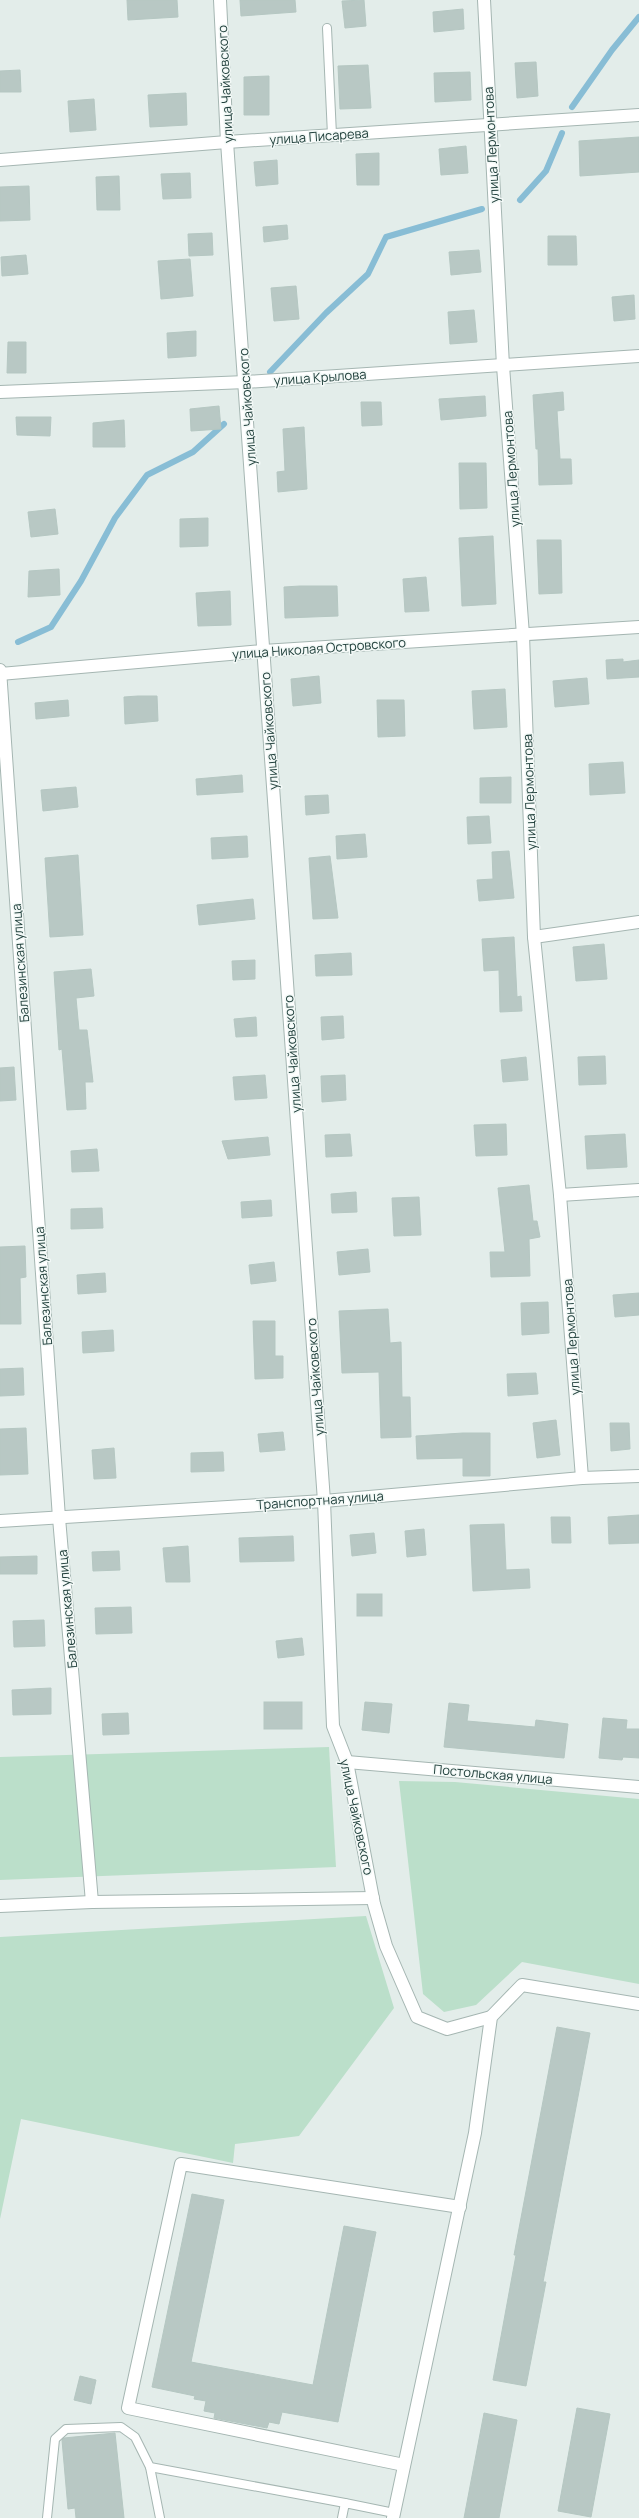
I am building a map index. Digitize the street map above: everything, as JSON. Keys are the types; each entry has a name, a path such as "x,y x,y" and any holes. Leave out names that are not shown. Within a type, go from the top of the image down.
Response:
{"street":[{"name":"улица Чайковского","path":"220,0 227,142 246,382 263,651 324,1501 333,1726 347,1762 374,1898 386,1946 417,2017 447,2029 491,2017"},
{"name":"улица Лермонтова","path":"484,0 503,366 523,635 534,937 560,1195 582,1478"},
{"name":"улица Писарева","path":"0,160 227,142 639,114"},
{"name":"улица Крылова","path":"0,392 246,382 639,356"},
{"name":"улица Николая Островского","path":"0,674 263,651 639,627"},
{"name":"Балезинская улица","path":"0,670 59,1518 92,1902"},
{"path":"534,937 639,922"},
{"path":"560,1195 639,1190"},
{"name":"Транспортная улица","path":"0,1521 324,1501 582,1478 639,1476"},
{"name":"Постольская улица","path":"347,1762 639,1787"},
{"path":"0,1906 92,1902 374,1898"},
{"path":"394,2516 475,2133 491,2017 522,1984 639,2004"},
{"path":"404,2465 128,2408 181,2164 460,2207"}],"lane":[{"path":"327,28 332,135"},
{"path":"48,2518 55,2439 66,2429 121,2427 135,2437 150,2467 160,2518"},
{"path":"150,2467 345,2503 394,2516"},
{"path":"342,2518 345,2503"}],"green space":[{"path":"329,1747 336,1867 0,1880 0,1757"},
{"path":"399,1781 455,1782 639,1799 639,1984 522,1962 476,2005 444,2012 423,1994"},
{"path":"366,1916 394,2008 299,2136 235,2144 233,2163 21,2119 0,2219 0,1937"}],"building":[{"path":"127,0 177,0 178,17 128,20"},
{"path":"240,0 295,0 296,12 241,16"},
{"path":"364,0 366,26 345,28 342,1"},
{"path":"463,9 464,29 434,32 433,12"},
{"path":"536,62 538,96 517,98 515,63"},
{"path":"368,65 371,108 340,109 338,66"},
{"path":"20,70 21,92 0,92 0,71"},
{"path":"470,72 471,100 435,102 434,73"},
{"path":"269,76 269,115 244,115 244,77"},
{"path":"186,93 187,125 150,127 148,95"},
{"path":"94,99 96,130 70,132 68,101"},
{"path":"639,137 639,172 580,176 579,141"},
{"path":"466,146 468,173 441,175 439,149"},
{"path":"379,153 379,185 357,185 356,154"},
{"path":"277,160 278,184 256,186 254,162"},
{"path":"190,173 191,198 163,199 161,174"},
{"path":"119,176 120,210 97,210 96,177"},
{"path":"29,186 30,220 0,221 0,187"},
{"path":"287,225 288,239 264,242 263,227"},
{"path":"212,233 213,255 189,256 188,234"},
{"path":"548,236 576,236 577,265 548,265"},
{"path":"479,250 481,272 451,275 449,252"},
{"path":"26,255 28,274 2,276 1,257"},
{"path":"190,259 193,296 161,299 158,261"},
{"path":"296,286 299,319 274,321 271,288"},
{"path":"634,295 635,319 614,321 612,297"},
{"path":"474,310 477,342 450,344 448,312"},
{"path":"196,331 196,356 168,358 167,333"},
{"path":"8,342 26,342 26,373 7,373"},
{"path":"563,392 564,410 557,411 560,459 571,459 572,484 539,485 538,449 536,449 533,395"},
{"path":"485,396 486,416 441,420 439,399"},
{"path":"361,402 381,402 382,425 362,426"},
{"path":"219,406 221,429 191,431 190,409"},
{"path":"16,417 51,417 50,436 17,435"},
{"path":"124,420 125,447 93,447 93,423"},
{"path":"304,427 307,489 278,492 277,472 285,471 283,429"},
{"path":"459,463 486,463 487,508 460,509"},
{"path":"55,509 58,534 31,537 28,512"},
{"path":"208,518 208,546 180,547 180,519"},
{"path":"493,536 496,604 462,606 459,538"},
{"path":"537,540 561,540 562,593 539,594"},
{"path":"59,569 60,595 28,597 29,571"},
{"path":"426,577 429,611 405,612 403,579"},
{"path":"337,586 338,616 285,618 284,587"},
{"path":"230,591 231,625 198,626 196,593"},
{"path":"623,659 623,662 639,660 639,677 607,679 606,660"},
{"path":"319,676 321,703 293,706 291,679"},
{"path":"587,678 589,704 555,707 553,681"},
{"path":"505,689 507,727 474,729 472,691"},
{"path":"157,696 158,721 125,724 124,697"},
{"path":"68,700 69,716 36,719 35,703"},
{"path":"377,700 404,700 405,736 378,737"},
{"path":"623,762 625,793 590,795 589,764"},
{"path":"242,775 243,792 197,795 196,779"},
{"path":"511,777 511,803 480,803 480,778"},
{"path":"76,787 78,807 43,811 41,790"},
{"path":"328,795 329,813 306,815 305,796"},
{"path":"489,816 491,843 468,844 467,817"},
{"path":"365,834 367,857 337,859 336,836"},
{"path":"247,836 248,857 212,859 211,838"},
{"path":"509,851 514,898 479,901 477,880 493,879 492,852"},
{"path":"78,855 83,935 50,937 45,858"},
{"path":"330,856 338,918 313,919 309,858"},
{"path":"253,899 255,919 199,925 197,905"},
{"path":"514,937 517,997 521,996 522,1011 500,1012 499,970 484,971 482,939"},
{"path":"604,944 607,979 576,981 573,947"},
{"path":"351,953 352,975 316,976 315,955"},
{"path":"255,960 255,979 233,980 232,961"},
{"path":"91,969 94,996 76,998 79,1030 87,1030 93,1082 85,1082 86,1109 67,1110 62,1049 59,1050 54,972"},
{"path":"343,1016 344,1038 322,1040 321,1017"},
{"path":"256,1017 257,1036 236,1037 234,1019"},
{"path":"605,1056 606,1084 579,1085 578,1057"},
{"path":"526,1057 528,1080 503,1082 501,1060"},
{"path":"14,1067 16,1100 0,1101 0,1068"},
{"path":"265,1075 267,1098 235,1100 233,1077"},
{"path":"345,1075 346,1100 322,1102 321,1076"},
{"path":"506,1124 507,1155 476,1156 474,1125"},
{"path":"350,1134 352,1156 326,1157 325,1135"},
{"path":"625,1134 627,1167 587,1169 585,1136"},
{"path":"268,1137 270,1155 228,1159 222,1141"},
{"path":"97,1149 99,1171 72,1172 71,1151"},
{"path":"529,1185 533,1221 537,1221 540,1237 529,1239 530,1276 491,1277 490,1252 505,1252 498,1188"},
{"path":"356,1192 357,1212 332,1213 331,1194"},
{"path":"419,1197 421,1235 394,1236 392,1198"},
{"path":"271,1200 272,1216 242,1218 241,1202"},
{"path":"102,1208 103,1228 71,1229 71,1209"},
{"path":"25,1246 26,1277 20,1278 21,1324 0,1324 0,1247"},
{"path":"368,1249 370,1272 339,1275 337,1252"},
{"path":"274,1262 276,1281 251,1284 249,1265"},
{"path":"105,1273 106,1292 78,1294 77,1275"},
{"path":"639,1293 639,1315 615,1317 613,1295"},
{"path":"548,1302 549,1333 522,1335 521,1303"},
{"path":"388,1309 390,1343 401,1342 402,1397 410,1397 411,1437 381,1438 379,1372 342,1373 339,1311"},
{"path":"253,1321 275,1321 275,1356 283,1356 283,1378 255,1379"},
{"path":"113,1330 114,1351 83,1353 82,1332"},
{"path":"23,1368 24,1395 0,1396 0,1369"},
{"path":"536,1373 538,1394 508,1396 507,1374"},
{"path":"556,1420 560,1455 537,1458 533,1423"},
{"path":"610,1423 629,1423 630,1449 611,1451"},
{"path":"26,1428 28,1474 0,1475 0,1429"},
{"path":"283,1432 285,1450 260,1452 258,1434"},
{"path":"490,1433 490,1476 463,1476 463,1458 417,1459 416,1436"},
{"path":"114,1448 116,1478 94,1479 92,1450"},
{"path":"223,1452 224,1471 191,1472 191,1453"},
{"path":"639,1515 639,1543 609,1544 608,1517"},
{"path":"551,1517 570,1517 571,1543 552,1543"},
{"path":"504,1524 506,1570 529,1569 530,1588 473,1591 470,1525"},
{"path":"424,1529 426,1555 407,1557 405,1531"},
{"path":"374,1533 376,1553 352,1556 350,1535"},
{"path":"293,1536 294,1561 240,1562 239,1538"},
{"path":"188,1546 190,1582 166,1582 163,1548"},
{"path":"119,1551 120,1570 93,1571 92,1552"},
{"path":"37,1556 37,1574 0,1574 0,1557"},
{"path":"357,1594 382,1594 382,1616 357,1616"},
{"path":"131,1607 132,1633 96,1634 95,1608"},
{"path":"44,1620 45,1646 14,1647 13,1621"},
{"path":"302,1638 304,1655 278,1658 276,1641"},
{"path":"51,1688 51,1714 13,1715 12,1690"},
{"path":"264,1702 302,1702 302,1729 264,1729"},
{"path":"365,1702 392,1704 389,1733 362,1730"},
{"path":"449,1703 469,1705 467,1721 535,1727 536,1720 568,1724 564,1758 444,1747"},
{"path":"128,1713 129,1734 103,1735 102,1714"},
{"path":"603,1718 627,1720 626,1729 639,1729 639,1758 623,1757 622,1760 599,1758"},
{"path":"557,2027 590,2033 543,2282 546,2282 526,2386 493,2380 516,2255 514,2255"},
{"path":"192,2194 224,2200 191,2362 313,2385 344,2226 376,2232 338,2422 282,2412 279,2424 269,2422 267,2428 214,2418 215,2413 204,2411 206,2401 194,2399 195,2396 152,2387"},
{"path":"80,2376 96,2380 91,2404 74,2400"},
{"path":"577,2408 610,2414 591,2517 558,2511"},
{"path":"484,2413 517,2420 499,2518 464,2518"},
{"path":"115,2433 124,2518 76,2518 75,2508 68,2509 62,2440 64,2438"}],"waterway":[{"path":"572,107 612,50 639,17"},
{"path":"520,200 546,171 562,133"},
{"path":"270,372 326,313 368,274 386,237 482,209"},
{"path":"18,642 51,627 81,581 115,518 147,475 193,452 224,424"}]}
